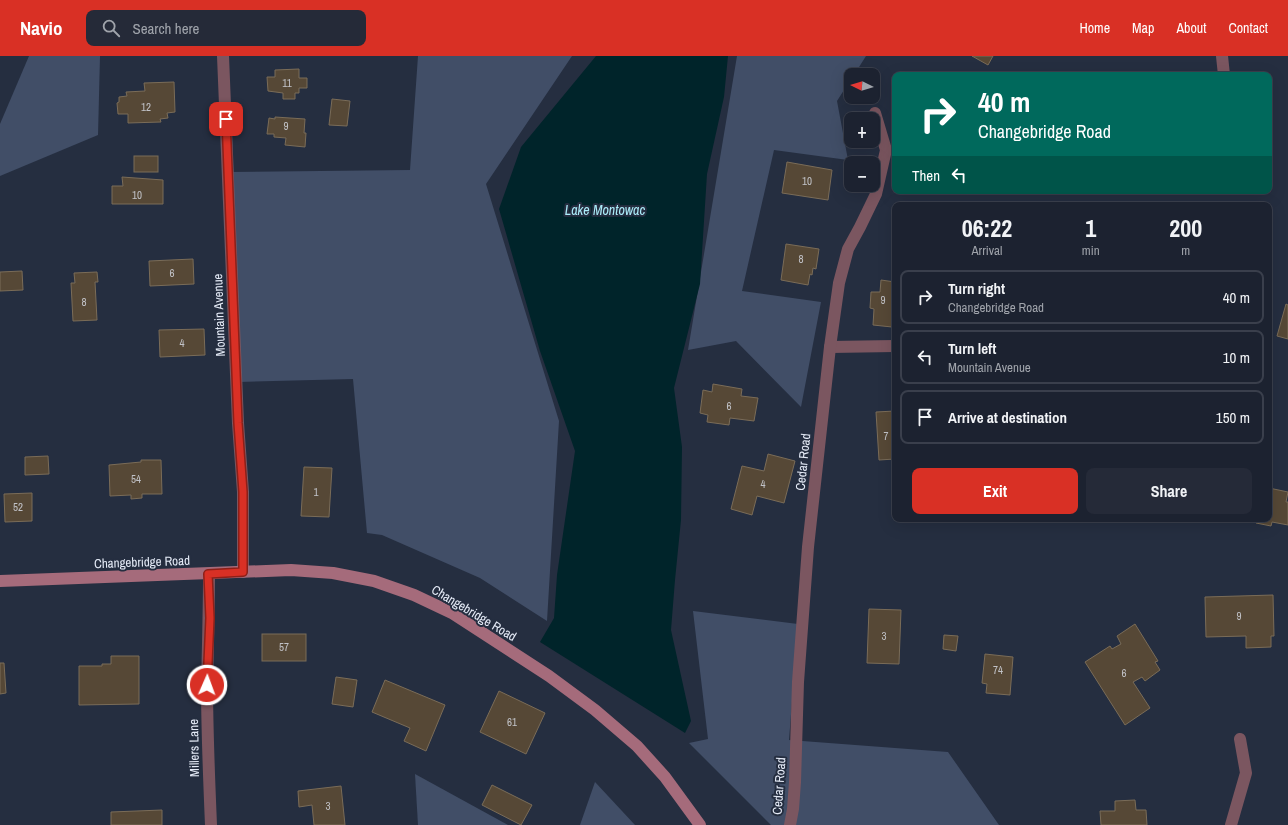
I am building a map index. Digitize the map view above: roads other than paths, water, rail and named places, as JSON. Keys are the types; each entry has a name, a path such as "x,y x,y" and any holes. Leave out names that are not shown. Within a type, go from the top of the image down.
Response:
{"main road":[{"name":"Changebridge Road","path":"0,581 291,570 333,573 374,581 414,595 452,613 549,676 595,710 642,751 665,777 700,825"}],"street":[{"name":"Mountain Avenue","path":"223,56 238,423 243,492 243,572"},
{"path":"1222,56 1224,72"},
{"name":"Cedar Road","path":"790,825 795,782 798,682 808,547 830,347 839,283 848,249 876,194 886,150 880,130"},
{"path":"830,347 892,346"},
{"name":"Millers Lane","path":"208,574 210,618 207,685 211,825"},
{"path":"1231,825 1246,773 1240,739"}],"water":[{"name":"Lake Montowac","path":"596,56 728,56 724,97 707,174 700,284 674,388 682,447 681,520 671,630 691,721 685,733 540,642 554,618 557,575 575,451 540,351 499,209 521,147"}]}
